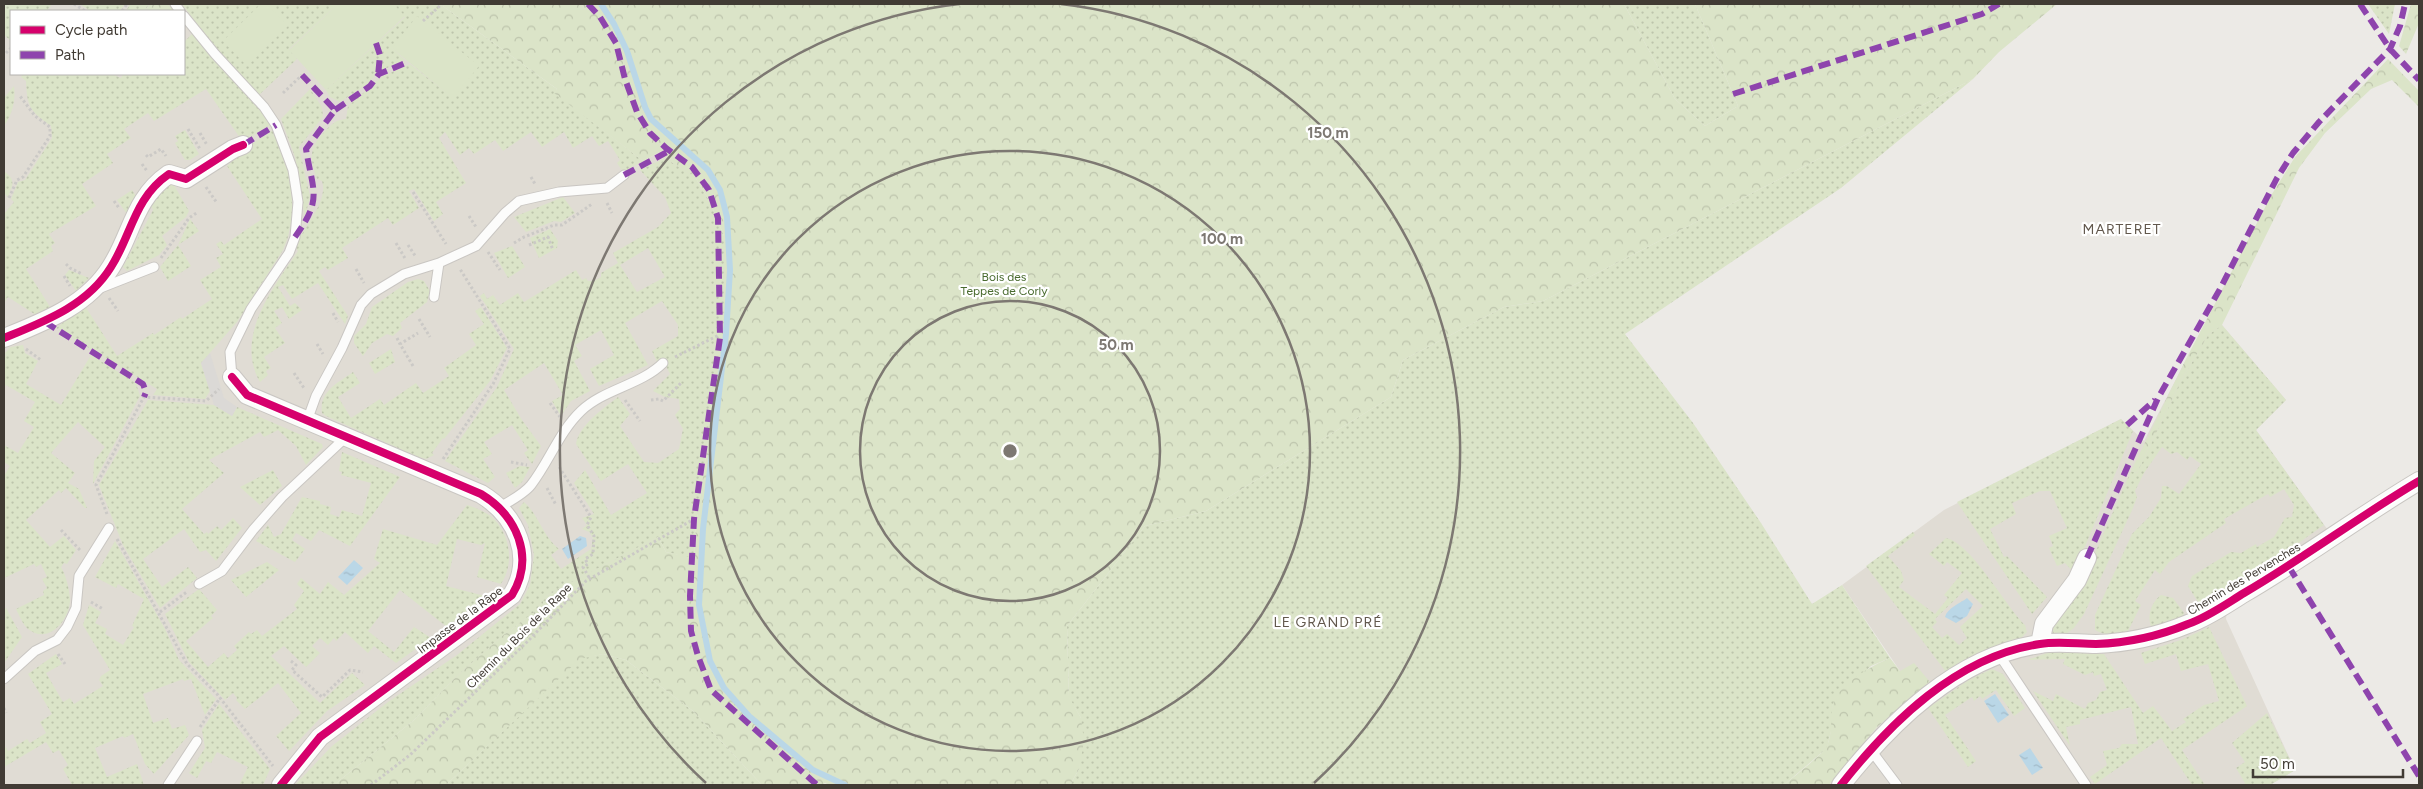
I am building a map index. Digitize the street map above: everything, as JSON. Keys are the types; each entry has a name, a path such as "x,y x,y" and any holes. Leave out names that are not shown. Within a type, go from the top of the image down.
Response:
{"street":[{"path":"4,338 45,322 90,291 111,268 146,194 155,184 169,174 186,180 233,149 243,146"},
{"name":"Impasse de la Râpe","path":"232,377 247,395 482,494 500,507 514,528 522,554 521,574 512,595 320,737 283,783"},
{"name":"Chemin des Pervenches","path":"1841,785 1870,749 1902,718 1946,682 2002,654 2040,644 2122,642 2155,635 2189,624 2289,567 2419,481"},
{"path":"2040,644 2044,624 2077,580 2088,558"}],"lane":[{"path":"185,17 264,107 276,125 293,170 298,202 297,223 289,252 251,309 230,352 232,377"},
{"path":"307,421 316,396 342,348 361,306 371,294 404,274 439,263 476,246 519,201 559,192 607,188 624,175"},
{"path":"434,296 439,263"},
{"path":"90,291 154,267"},
{"path":"500,507 530,486 581,411 618,389 656,370 663,363"},
{"path":"199,584 222,571 253,530 282,497 346,438"},
{"path":"4,679 35,651 57,640 67,627 76,608 79,576 110,527"},
{"path":"2002,654 2004,662 2086,785"},
{"path":"168,785 196,737"},
{"path":"1870,749 1897,785"}],"path":[{"path":"423,21 442,4"},
{"path":"6,53 10,49"},
{"path":"283,93 302,75"},
{"path":"9,198 17,180 23,177 50,136 50,127 35,116 20,96"},
{"path":"413,192 510,349 493,384 433,474"},
{"path":"514,243 554,225 562,225 597,201"},
{"path":"154,267 189,218 198,212"},
{"path":"529,245 548,237 553,250"},
{"path":"481,241 500,270"},
{"path":"419,319 430,337"},
{"path":"400,344 418,332"},
{"path":"663,363 719,336"},
{"path":"396,338 413,366"},
{"path":"286,412 305,389 294,373"},
{"path":"232,377 206,401 144,397 96,485 110,527 188,664 220,698 283,783"},
{"path":"651,400 659,399 663,401 667,399 681,382"},
{"path":"618,389 640,421"},
{"path":"551,454 591,517 587,525 594,536 593,554 585,559 588,564 583,567 590,579"},
{"path":"61,530 90,559"},
{"path":"160,612 199,584"},
{"path":"291,661 296,665 292,670 322,698 350,670 363,672"},
{"path":"196,737 220,698"},
{"path":"4,708 6,713"}],"shaded area":[{"path":"4,4 440,4 643,161 662,151 695,177 696,526 622,557 554,592 334,785 4,785"},
{"path":"2222,325 2286,400 2256,430 2330,533 2229,594 2226,619 2295,770 2270,785 1829,785 1877,727 1889,716 1900,671 1842,585 1944,510 2121,419 2144,441 2202,329"},
{"path":"210,353 224,398 237,407 232,416 214,405 201,363"}],"green space":[{"path":"4,4 52,4 48,10 10,10 10,40 4,35"},
{"path":"80,4 125,4 121,10 89,10"},
{"path":"130,4 149,4 146,10 127,10"},
{"path":"150,4 168,4 173,10 146,10"},
{"path":"182,4 338,4 289,49 297,59 259,95 212,44"},
{"path":"261,4 267,4 288,26 247,66 223,41"},
{"path":"338,4 393,4 405,16 326,90 289,50"},
{"path":"393,4 440,4 557,89 555,93 643,161 623,172 617,163 620,160 608,141 599,146 592,136 573,148 564,132 542,147 531,132 503,151 495,140 474,154 469,148 460,155 445,132 439,138 466,183 436,202 443,214 434,221 414,189 409,191 419,208 393,225 388,218 342,248 348,258 328,270 325,267 319,271 348,316 345,324 318,283 292,299 283,285 278,287 290,306 295,303 302,310 289,319 282,307 274,311 282,323 275,328 285,343 264,357 271,368 266,371 268,375 260,382 253,365 251,348 254,331 268,297 298,251 295,247 298,240 314,215 322,197 322,181 317,179 312,158 314,147 320,136 333,124 346,119 348,106 383,76 410,64 453,98 392,48 405,60 378,72 368,84 340,102 330,97 326,90 405,17"},
{"name":"Bois des Teppes de Corly","path":"440,4 1624,4 1675,99 1705,126 1738,106 1695,4 2057,4 1999,52 1973,79 1543,301 1504,307 1403,360 1391,397 1206,511 1145,526 1067,626 1069,697 1081,718 1084,741 1079,769 1070,785 829,785 825,783 822,785 762,785 693,711 626,660 603,654 580,659 446,785 334,785 414,720 456,677 501,637 542,606 545,596 658,537 666,552 694,558 696,526 724,330 724,236 710,202 695,177 665,158 662,151 643,161 554,93 557,89"},
{"path":"1624,4 1695,4 1738,106 1705,126 1675,99"},
{"path":"2368,4 2395,4 2389,34"},
{"path":"2411,4 2419,4 2419,23 2406,54 2399,46"},
{"path":"417,16 479,66 453,98 392,48"},
{"path":"192,34 262,112 270,125 243,142 206,89 154,121 148,113 124,129 131,138 107,154 113,163 82,184 96,206 49,234 55,243 51,246 53,251 26,269 52,310 39,317 8,297 4,303 4,214 14,202 11,199 18,182 25,180 52,138 51,126 31,108 27,97 26,81 21,77 22,75 114,75 121,78 122,75 185,75 185,41"},
{"path":"2388,59 2419,91 2419,107 2392,80 2371,89 2325,133 2299,168 2222,325 2208,335 2181,381 2137,473 2131,471 2183,365 2272,194 2295,157"},
{"path":"1973,79 1841,188 1625,334 1693,423 1761,523 1812,604 1842,585 1890,658 1871,666 1833,703 1832,727 1827,748 1784,785 1070,785 1079,769 1081,718 1069,698 1067,626 1145,526 1206,511 1391,397 1403,360 1504,307 1543,301"},
{"path":"14,86 13,108 4,126 4,98"},
{"path":"310,89 322,107 323,117 299,147 310,196 305,218 295,157 281,119"},
{"path":"185,130 199,154 190,160 185,160 175,143 178,141 175,136"},
{"path":"273,130 290,175 293,212 288,237 283,250 237,322 201,363 210,391 205,399 153,395 157,389 56,328 85,306 117,356 181,317 182,319 212,299 200,280 221,267 216,258 223,254 216,244 221,241 224,245 262,219 227,166 246,148"},
{"path":"665,158 695,177 710,202 724,236 724,330 696,526 694,559 666,552 658,537 545,596 543,606 501,637 456,677 414,720 334,785 295,785 332,746 388,702 457,655 520,604 530,585 534,555 528,525 519,508 524,502 559,549 551,555 561,569 591,549 593,538 589,532 582,529 587,525 582,518 594,514 574,483 585,470 611,515 647,493 628,464 601,481 576,444 582,430 599,412 618,397 630,414 620,426 644,462 658,463 679,449 683,429 675,415 680,409 679,399 665,397 653,391 670,374 663,360 657,362 652,351 678,336 678,325 662,301 625,323 648,365 599,386 590,369 614,355 601,330 575,345 582,356 574,361 590,391 571,401 561,416 552,401 563,395 544,363 504,390 522,420 541,446 532,464 524,453 528,450 512,425 484,442 492,454 483,459 495,477 488,483 445,461 497,387 514,349 480,296 484,293 487,299 493,295 500,305 518,293 524,302 576,270 582,280 586,278 588,281 594,281 601,277 601,273 618,263 613,253 658,227 671,213 665,197 640,170","holes":["648,248 665,277 637,292 620,265"]},
{"path":"4,171 12,180 8,197 4,193"},
{"path":"168,184 174,185 189,211 186,217 162,236 167,245 159,255 127,271 123,267 153,210 150,204"},
{"path":"132,190 139,201 129,217 117,200"},
{"path":"563,197 575,213 561,222 554,221 526,232 514,217"},
{"path":"190,219 199,231 178,245"},
{"path":"550,229 558,241 557,248 539,258 530,238"},
{"path":"178,245 191,266 168,281 160,267"},
{"path":"512,246 525,267 508,278 494,253"},
{"path":"69,270 89,278 76,291 65,275"},
{"path":"418,279 424,281 430,291 427,302 400,323 402,328 393,336 387,334 372,343 363,356 354,343 354,336 366,324 372,307 408,282"},
{"path":"481,307 507,348 490,381 443,438 432,453 434,455 426,459 416,456 322,413 323,399 327,393 353,372 360,383 338,397 351,418 380,399 384,405 416,383 423,393 449,376 444,368 476,345 469,334 484,324 475,311"},
{"path":"2222,325 2286,400 2256,430 2324,525 2263,568 2227,589 2229,594 2209,606 2198,602 2188,586 2192,576 2231,552 2241,553 2256,544 2257,547 2274,537 2285,518 2292,517 2294,505 2284,489 2270,497 2268,494 2224,519 2226,523 2169,562 2160,574 2155,570 2135,601 2141,605 2128,631 2112,635 2099,632 2095,630 2095,615 2132,534 2149,517 2161,498 2162,486 2167,486 2179,494 2201,464 2190,456 2187,460 2177,452 2171,454 2162,447 2144,473 2135,491 2137,497 2133,508 2084,614 2074,628 2061,638 2055,637 2051,628 2084,578 2131,471 2137,473 2181,381 2208,335"},
{"path":"23,345 25,353 38,361 26,384 61,405 91,355 136,383 140,396 93,484 94,461 105,447 78,422 51,453 75,473 68,483 79,489 87,508 66,488 61,493 59,490 26,520 50,547 64,536 76,550 67,564 64,563 61,567 70,597 69,609 62,623 50,632 43,634 28,629 16,609 44,595 43,591 47,588 42,579 47,577 41,564 36,567 34,564 4,578 4,476 10,466 4,462 4,445 18,453 34,427 24,421 35,402 6,385 4,389 4,355 6,356 5,353 11,347"},
{"path":"391,349 395,362 375,374 369,363"},
{"path":"148,400 214,405 232,416 237,407 322,444 323,447 306,465 296,446 278,430 264,437 260,432 209,460 224,473 182,509 204,534 207,532 208,534 217,526 221,530 233,518 242,528 216,561 206,550 200,552 184,529 143,559 162,587 188,567 197,578 160,608 123,545 99,485"},
{"path":"2121,419 2133,431 2074,573 2065,563 2057,566 2049,548 2053,546 2049,536 2067,528 2050,491 2040,491 2012,503 2016,514 1990,529 2004,557 2007,556 2047,597 2032,614 1957,502"},
{"path":"342,452 400,477 350,546 319,530 311,541 296,533 292,540 305,549 295,562 256,541 268,525 274,537 281,534 302,497 320,501 320,504 331,507 330,514 339,517 342,510 362,516 371,483 341,475 342,472 339,471"},
{"path":"520,466 530,467 522,482 515,488 506,473"},
{"path":"273,470 282,486 260,505 240,487"},
{"path":"467,505 481,510 494,519 504,534 509,551 509,559 508,568 501,584 477,577 485,543 481,545 457,539 446,586 485,596 447,627 400,590 368,631 394,652 414,627 431,638 396,663 374,646 368,653 345,632 336,641 334,638 328,645 320,638 312,646 320,653 306,667 284,646 271,656 320,703 352,673 365,685 327,711 289,751 276,736 301,713 278,683 245,709 236,700 237,698 233,693 225,700 189,662 165,614 199,589 217,610 211,616 213,618 186,641 208,667 224,653 228,658 237,650 234,646 249,632 251,634 257,630 262,636 297,609 294,605 304,591 297,584 301,578 320,594 328,582 344,595 380,563 374,559 383,529 437,545"},
{"path":"1913,532 1915,535 1888,556 1901,571 1904,580 1899,587 1935,614 1948,598 1944,595 1962,573 1947,562 1944,566 1929,554 1946,538 1956,542 1977,562 2025,625 2027,632 2021,638 1974,656 1946,672 1866,566","holes":["1966,589 1983,606 1960,627 1967,638 1959,645 1947,634 1942,638 1932,627 1937,622 1935,619"]},
{"path":"115,541 165,629 179,660 216,699 205,715 191,679 184,681 183,679 143,694 153,723 168,718 172,729 185,725 189,735 154,774 145,764 133,734 124,738 123,736 95,748 107,777 137,764 144,785 72,785 63,769 68,765 59,750 53,753 46,742 4,767 4,745 8,751 27,739 30,743 46,733 40,722 52,714 28,674 56,654 62,664 46,673 63,702 70,698 74,704 103,686 99,680 101,676 110,670 83,625 89,605 101,612 95,623 107,629 105,634 123,645 134,627 132,626 144,599 118,584 116,588 95,577"},
{"path":"267,562 279,570 246,597 231,580"},
{"path":"2161,595 2173,598 2184,613 2183,616 2151,627 2149,618 2151,610"},
{"path":"6,608 22,637 4,663 4,610"},
{"path":"2209,627 2247,706 2182,750 2205,785 2192,785 2161,738 2095,784 2090,777 2107,765 2103,751 2119,748 2122,744 2138,744 2131,707 2080,720 2080,724 2066,727 2070,746 2033,691 2053,701 2056,694 2085,709 2088,703 2096,700 2100,692 2107,690 2101,674 2094,676 2093,672 2085,675 2063,664 2065,659 2027,660 2050,652 2104,654 2143,713 2153,706 2172,731 2186,722 2183,719 2204,705 2219,701 2208,664 2181,671 2176,654 2145,664 2141,653 2181,640"},
{"path":"603,654 626,660 693,711 762,785 446,785 580,658"},
{"path":"1890,658 1900,671 1914,663 1930,682 1877,727 1829,785 1784,785 1814,760 1827,746 1830,735 1832,708 1836,696 1857,676"},
{"path":"1992,669 2003,674 2025,708 2014,716 1996,690 1982,699 1980,696 1974,701 1972,697 1945,715 1976,761 1968,767 1928,708 1970,679"},
{"path":"219,704 270,769 263,785 239,785 248,767 217,752 211,763 206,761 197,778 189,773 205,748 202,730"},
{"path":"2267,713 2295,770 2270,785 2242,785 2245,783 2236,768 2245,762 2232,743"}],"water":[{"path":"580,536 586,538 587,546 568,559 562,549"},
{"path":"354,560 363,568 347,585 338,577"},
{"path":"1967,598 1973,604 1967,616 1956,623 1945,617 1951,608"},
{"path":"1995,694 2009,715 1998,723 1984,701"},
{"path":"2030,748 2043,768 2032,775 2019,755"}],"waterway":[{"path":"601,4 614,24 627,51 645,107 651,119 708,170 720,190 727,217 730,270 726,334 703,529 699,605 710,661 724,688 749,716 813,770 845,785"}],"marked path":[{"path":"588,4 600,17 616,43 625,79 637,112 650,133 666,148 692,167 709,190 718,218 720,338 694,519 690,596 691,631 698,656 711,690 817,785"},
{"path":"1733,94 1982,14 1999,4"},
{"path":"2360,4 2390,49 2419,80"},
{"path":"2087,558 2158,398 2220,289 2277,178 2293,153 2319,122 2390,49 2400,26 2405,4"},
{"path":"376,43 380,55 378,76"},
{"path":"335,110 370,86 379,74 408,62"},
{"path":"295,237 304,224 313,204 313,186 306,149 335,110 302,75"},
{"path":"243,145 276,125"},
{"path":"624,175 669,151"},
{"path":"45,322 143,384 146,392 144,397"},
{"path":"2127,425 2155,400"},
{"path":"2289,567 2419,776"}],"cycle path":[{"path":"4,338 49,319 90,292 111,267 148,194 169,174 186,179 233,149 243,145"},
{"path":"232,377 247,395 481,494 494,503 513,526 522,552 519,581 512,595 320,737 281,785"},
{"path":"1841,785 1881,738 1904,716 1953,678 1981,662 2010,651 2040,644 2096,644 2143,638 2195,621 2266,580 2419,481"}],"district":[{"name":"MARTERET","path":"2122,229"},
{"name":"LE GRAND PRÉ","path":"1328,622"}]}
